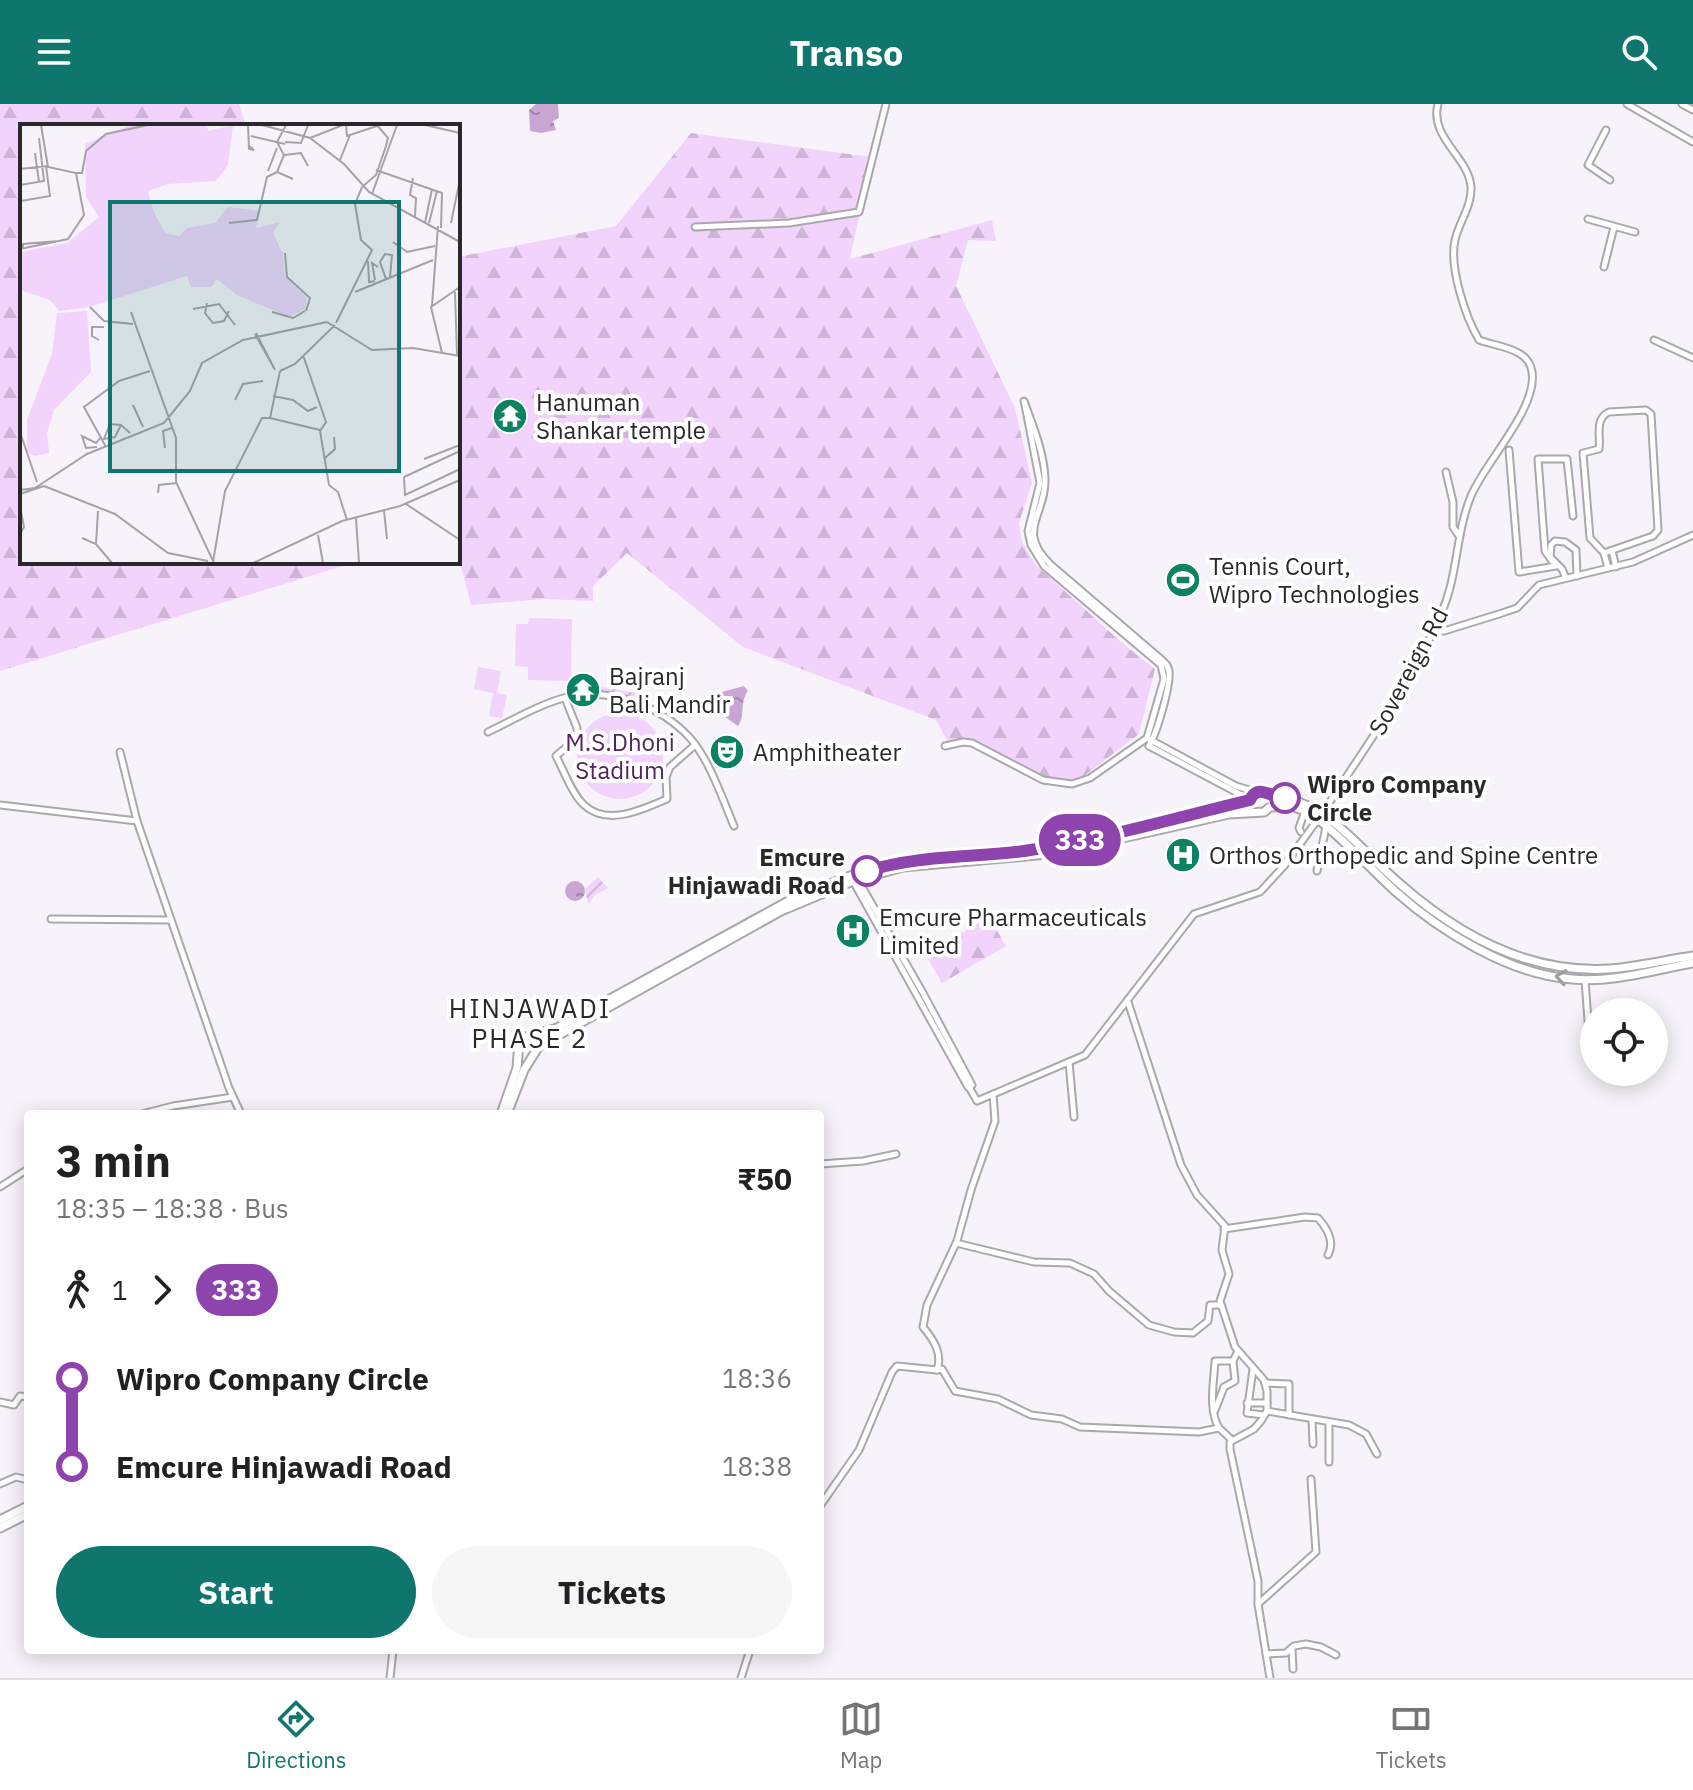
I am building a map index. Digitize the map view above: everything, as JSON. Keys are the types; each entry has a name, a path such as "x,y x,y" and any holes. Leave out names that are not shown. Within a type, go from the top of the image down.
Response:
{"main road":[{"path":"503,1110 515,1078 522,1037 557,1028 794,904 854,878 917,859 1041,848 1228,806 1250,800 1256,792 1296,801 1320,816 1404,887 1483,941 1521,959 1546,965 1591,969 1636,966 1693,956"},
{"path":"1270,807 1271,797"},
{"path":"1250,800 1256,811"},
{"path":"854,878 918,865 1042,854 1229,814 1264,812 1270,807 1292,806 1320,816 1326,827 1407,901 1490,956 1533,972 1585,980 1693,963"},
{"path":"509,1110 524,1070 539,1046 640,985"},
{"path":"535,1036 539,1046"},
{"path":"520,1050 526,1055 534,1054"},
{"path":"0,1520 24,1508"},
{"path":"0,1528 24,1516"}],"street":[{"path":"695,227 789,223 859,212 886,104"},
{"name":"Sovereign Rd","path":"993,1094 1085,1055 1194,914 1260,892 1284,866 1388,717 1445,606 1472,493 1528,401 1532,371 1528,359 1520,352 1479,340 1472,327 1453,254 1471,186 1437,123 1435,114 1438,104"},
{"path":"1627,104 1693,142"},
{"path":"1682,104 1693,110"},
{"path":"1606,130 1588,165 1610,180"},
{"path":"1588,219 1635,232"},
{"path":"1604,267 1614,227"},
{"path":"1654,340 1693,358"},
{"path":"945,746 972,743 1043,780 1072,784 1090,778 1148,742 1164,679 1162,668 1036,556 1028,531 1040,487 1035,439 1024,403"},
{"path":"1604,553 1653,536 1658,530 1651,414 1646,410 1603,415 1599,422 1599,449 1583,453 1590,538 1604,553 1608,568"},
{"path":"1509,450 1519,572 1554,563"},
{"path":"1566,578 1545,551 1538,459 1567,459 1573,516"},
{"path":"1446,472 1453,502 1453,527 1460,537"},
{"path":"1433,631 1444,631 1517,608 1539,585 1616,567 1693,535"},
{"path":"1554,563 1551,545 1560,541 1574,548 1577,576"},
{"path":"1612,551 1616,567"},
{"path":"488,732 565,698 585,694 639,703 664,716 695,745 734,826"},
{"path":"565,698 577,728 577,738 556,756 585,806 600,812 617,817 667,799 666,777 670,767 695,745"},
{"path":"1148,742 1250,800"},
{"path":"1148,742 1236,786 1256,792"},
{"path":"120,752 137,821 239,1110"},
{"path":"1228,806 1233,796 1231,788"},
{"path":"0,805 137,821"},
{"path":"1301,832 1299,828 1305,810"},
{"path":"1317,871 1326,827"},
{"path":"854,878 972,1085 969,1087 977,1101 993,1094 995,1121 956,1243 927,1305 923,1327 934,1339 940,1363 937,1370"},
{"path":"51,919 170,920"},
{"path":"1585,980 1586,998"},
{"path":"1128,1002 1181,1165 1197,1195 1225,1226 1222,1250 1229,1274 1221,1305 1238,1351 1265,1383 1266,1410 1254,1429 1232,1440"},
{"path":"1069,1062 1074,1117"},
{"path":"158,1110 233,1097"},
{"path":"824,1164 863,1161 896,1154"},
{"path":"0,1187 24,1172"},
{"path":"1223,1229 1305,1217 1318,1218 1329,1235 1332,1248 1328,1255"},
{"path":"956,1243 1034,1262 1070,1263 1094,1274 1126,1306 1158,1329 1193,1333 1208,1321 1210,1305 1221,1305"},
{"path":"1215,1410 1224,1387 1235,1381 1233,1361 1238,1351"},
{"path":"1232,1440 1216,1423 1212,1396 1215,1361 1233,1361"},
{"path":"824,1500 859,1450 897,1366 942,1369 958,1393 998,1399 1031,1415 1062,1419 1080,1427 1199,1432 1219,1428"},
{"path":"1253,1369 1247,1413 1266,1410"},
{"path":"1265,1383 1289,1384 1289,1415"},
{"path":"0,1402 14,1405 20,1396 24,1396"},
{"path":"1247,1403 1312,1420 1349,1425 1366,1434 1377,1454"},
{"path":"1312,1420 1313,1444"},
{"path":"1329,1422 1329,1462"},
{"path":"1232,1440 1230,1449 1258,1581 1258,1604 1270,1678"},
{"path":"0,1484 16,1477 24,1479"},
{"path":"1258,1604 1316,1552 1311,1479"},
{"path":"1266,1654 1286,1653 1299,1645 1315,1645 1336,1655"},
{"path":"1292,1648 1293,1669"},
{"path":"390,1678 393,1654"},
{"path":"741,1678 749,1654"}],"green space":[{"path":"0,104 239,104 245,124 20,124 20,564 349,564 0,671"},
{"path":"691,133 872,157 850,259 992,220 996,241 968,240 956,286 1015,408 1032,483 1019,523 1022,542 1035,564 1155,669 1139,734 1080,779 1066,782 1050,780 975,741 948,742 936,720 743,647 627,553 593,586 593,601 544,599 471,605 460,563 460,257 616,226"},
{"path":"529,618 572,619 571,681 528,680 528,667 515,666 516,624 528,624"},
{"path":"478,667 501,671 497,693 507,695 502,718 489,716 493,693 474,689"},
{"path":"580,683 646,695 647,707 612,696 579,695"},
{"name":"M.S.Dhoni Stadium","path":"620,713 644,720 656,732 663,756 656,780 644,792 620,799 596,792 584,780 577,756 584,732 596,720"},
{"path":"598,877 608,888 595,895 588,904 585,889"},
{"path":"989,917 1006,946 942,983 925,954"}],"water":[{"path":"536,104 558,104 559,118 553,121 556,130 541,133 530,131 529,110"},
{"path":"744,686 748,691 738,726 725,717 714,694"},
{"path":"575,881 582,884 585,891 582,898 575,901 568,898 565,891 568,884"}],"bus line":[{"name":"333","path":"867,871 917,859 1005,853 1058,845 1250,800 1259,791 1271,797 1285,798"}],"place":[{"name":"Hanuman Shankar temple","path":"510,416"},
{"name":"Tennis Court, Wipro Technologies","path":"1183,580"},
{"name":"Bajranj Bali Mandir","path":"583,690"},
{"name":"Amphitheater","path":"727,752"},
{"name":"Wipro Company Circle","path":"1285,798"},
{"name":"Orthos Orthopedic and Spine Centre","path":"1183,855"},
{"name":"Emcure Hinjawadi Road","path":"867,871"},
{"name":"Emcure Pharmaceuticals Limited","path":"853,931"}],"district":[{"name":"HINJAWADI PHASE 2","path":"530,1023"}]}
